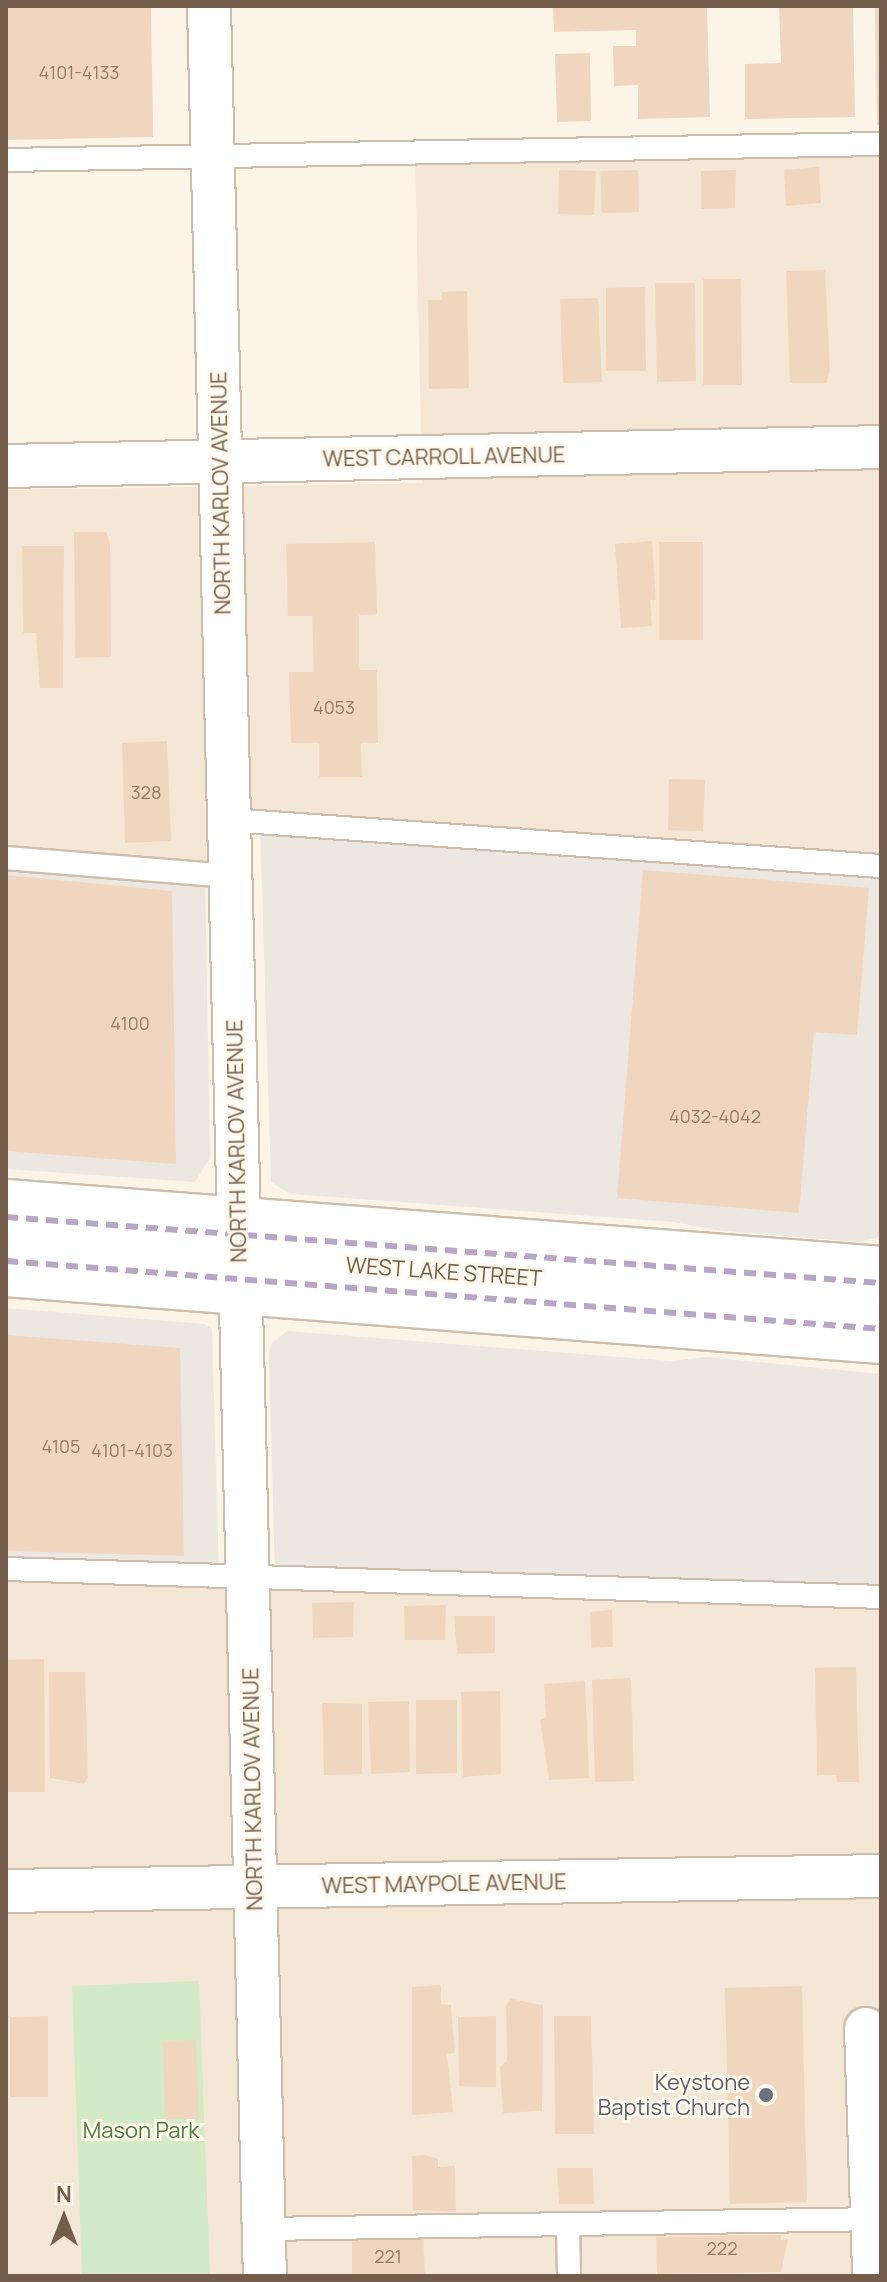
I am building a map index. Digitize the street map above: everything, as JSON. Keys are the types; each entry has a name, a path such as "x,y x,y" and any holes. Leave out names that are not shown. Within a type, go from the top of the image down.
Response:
{"main road":[{"name":"WEST LAKE STREET","path":"6,1202 240,1256 881,1341"},
{"name":"WEST LAKE STREET","path":"6,1238 881,1306"},
{"name":"WEST LAKE STREET","path":"6,1274 240,1256 881,1269"}],"street":[{"name":"NORTH KARLOV AVENUE","path":"209,6 265,2276"},
{"name":"WEST CARROLL AVENUE","path":"6,466 881,447"},
{"name":"WEST MAYPOLE AVENUE","path":"6,1891 881,1876"},
{"path":"866,2029 877,2219 874,2276"}],"lane":[{"path":"6,160 881,144"},
{"path":"229,820 881,866"},
{"path":"6,858 231,876"},
{"path":"6,1569 881,1597"},
{"path":"264,2229 877,2219"},
{"path":"568,2224 569,2276"}],"shaded area":[{"path":"881,144 881,866 230,820 231,876 6,858 6,490 422,483 415,153"},
{"path":"260,823 881,870 881,1237 858,1242 715,1230 673,1222 290,1194 271,1182"},
{"path":"6,858 205,874 210,1158 195,1182 6,1169"},
{"path":"6,1308 205,1324 212,1329 219,1576 6,1569"},
{"path":"287,1331 670,1361 706,1357 881,1374 881,1597 275,1578 269,1353 272,1343"},
{"path":"6,1569 881,1597 881,2276 6,2276"}],"green space":[{"name":"Mason Park","path":"199,1981 210,2276 82,2276 72,1986"}],"building":[{"path":"6,6 151,6 153,137 6,140"},
{"path":"553,6 707,6 710,117 638,119 638,85 614,86 613,46 636,46 636,30 554,32"},
{"path":"779,6 853,6 855,117 745,119 745,64 781,63"},
{"path":"875,6 881,6 881,125 877,125"},
{"path":"590,53 591,121 557,122 555,54"},
{"path":"819,167 821,203 786,206 784,170"},
{"path":"559,170 596,171 594,215 558,214"},
{"path":"638,170 639,212 602,213 600,171"},
{"path":"736,170 735,208 701,209 701,171"},
{"path":"825,270 830,371 826,383 790,383 786,271"},
{"path":"703,279 741,279 742,385 703,385"},
{"path":"655,283 695,283 696,381 657,382"},
{"path":"645,287 646,371 606,371 606,288"},
{"path":"467,291 469,388 429,389 428,300 442,300 442,292"},
{"path":"598,298 602,382 563,383 560,299"},
{"path":"74,532 106,532 110,543 111,657 75,658"},
{"path":"652,541 656,600 650,600 652,626 621,628 615,544"},
{"path":"375,542 377,614 359,615 359,661 360,670 377,670 378,743 361,743 362,777 319,777 319,743 291,743 289,672 314,672 312,616 288,616 286,544"},
{"path":"659,542 703,542 703,640 659,640"},
{"path":"22,546 64,546 63,688 40,688 36,633 23,633"},
{"path":"167,741 171,841 125,843 122,743"},
{"path":"669,779 705,780 703,831 668,830"},
{"path":"643,870 869,888 857,1035 814,1032 799,1213 617,1198"},
{"path":"6,875 172,891 176,1164 6,1151"},
{"path":"6,1335 180,1348 184,1556 6,1551"},
{"path":"354,1602 353,1637 313,1638 312,1603"},
{"path":"446,1605 445,1640 405,1640 404,1606"},
{"path":"612,1610 613,1647 591,1648 590,1612"},
{"path":"454,1616 495,1616 495,1653 457,1654"},
{"path":"44,1659 45,1792 6,1792 6,1660"},
{"path":"856,1667 859,1782 837,1782 836,1775 817,1775 815,1668"},
{"path":"49,1672 85,1672 88,1777 84,1784 50,1778"},
{"path":"631,1678 634,1781 595,1782 592,1680"},
{"path":"585,1681 589,1778 549,1780 540,1720 546,1717 544,1684"},
{"path":"500,1691 501,1774 463,1777 461,1692"},
{"path":"416,1700 457,1700 457,1773 416,1774"},
{"path":"409,1701 410,1772 371,1774 368,1702"},
{"path":"322,1703 362,1704 362,1774 324,1775"},
{"path":"441,1985 441,2004 451,2005 455,2053 447,2054 453,2112 412,2115 412,1987"},
{"name":"Keystone Baptist Church","path":"802,1986 807,2202 730,2204 725,1988"},
{"path":"511,1999 543,2005 542,2111 503,2113 500,2066 507,2061 506,2006"},
{"path":"48,2016 48,2097 10,2097 10,2017"},
{"path":"496,2016 496,2087 459,2086 458,2017"},
{"path":"554,2016 591,2016 594,2134 555,2134"},
{"path":"196,2040 199,2119 165,2119 163,2041"},
{"path":"425,2155 438,2159 438,2167 455,2166 456,2212 413,2210 412,2156"},
{"path":"557,2168 593,2168 594,2204 559,2204"},
{"path":"423,2235 425,2276 352,2276 352,2236"},
{"path":"781,2235 781,2240 788,2239 781,2272 657,2274 656,2237"}],"railway":[{"path":"6,1217 881,1283"},
{"path":"6,1261 881,1329"}],"place":[{"name":"Keystone Baptist Church","path":"766,2095"}]}
